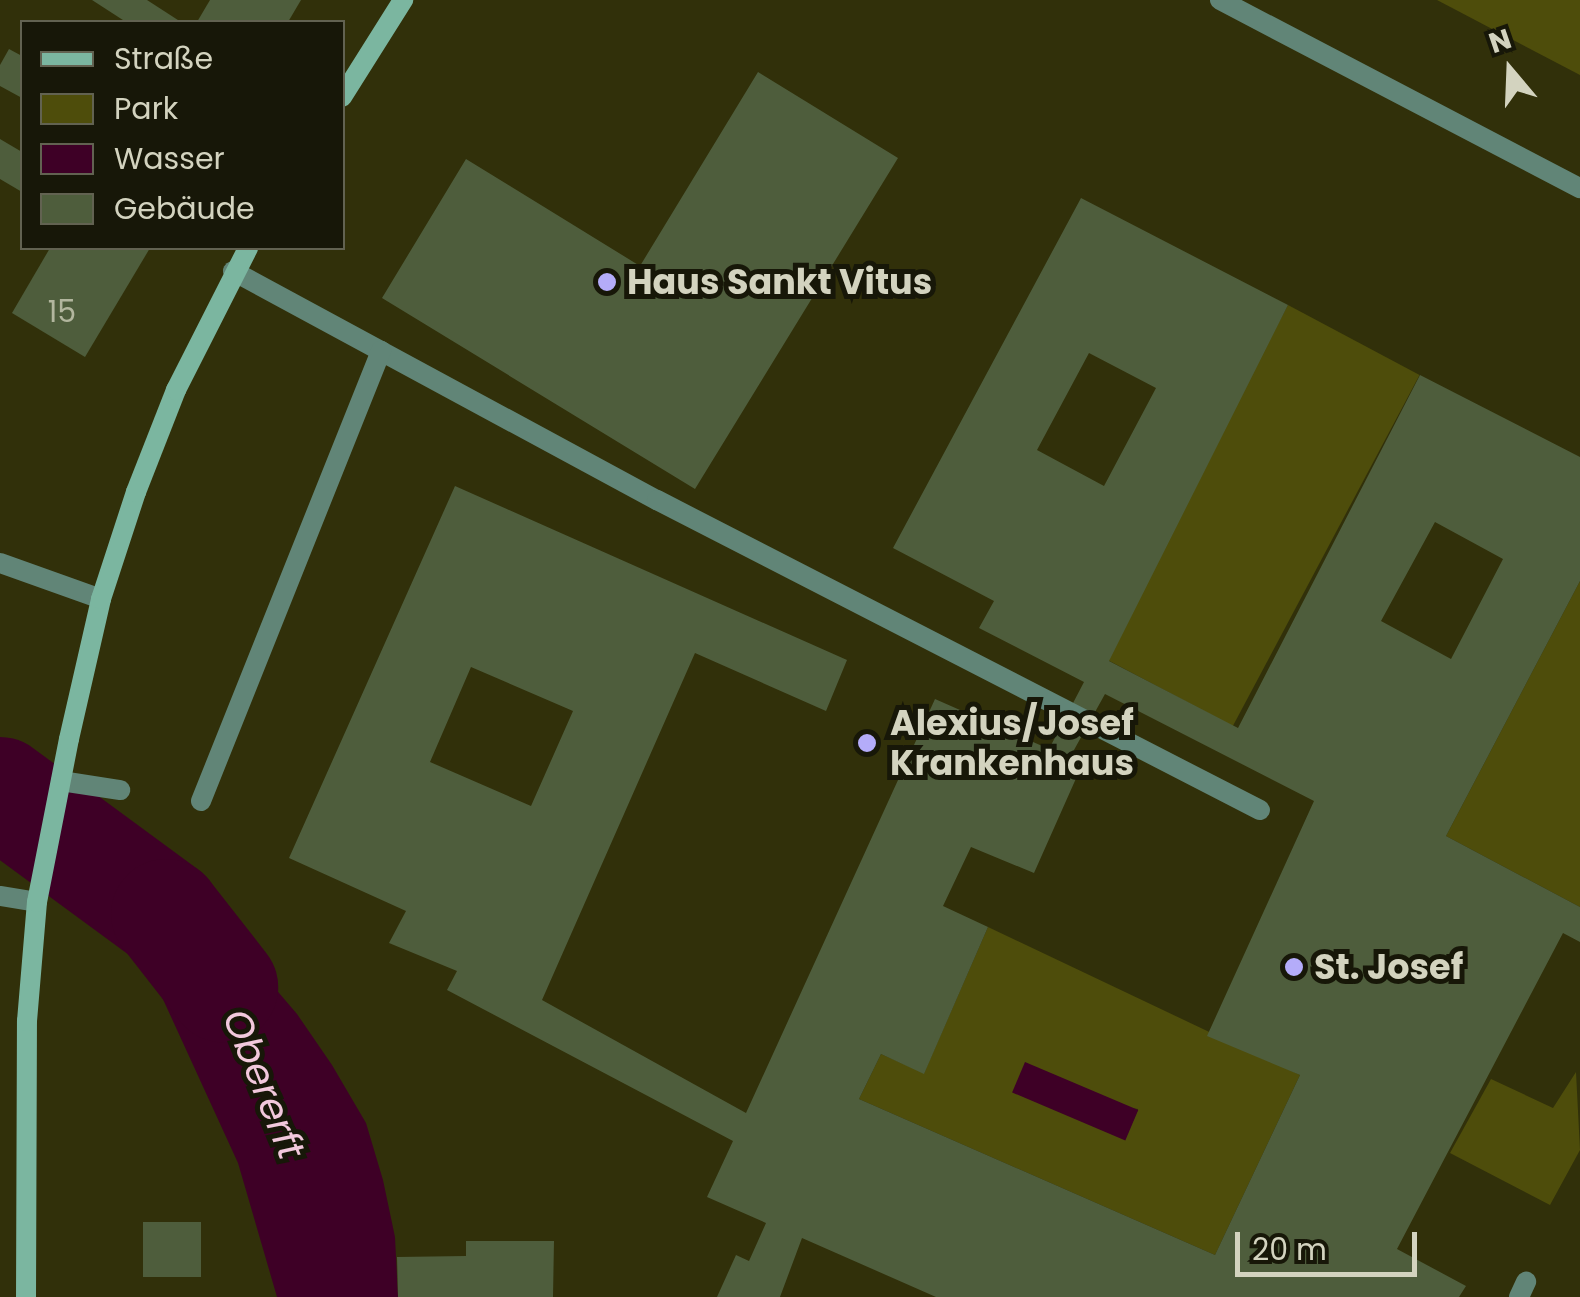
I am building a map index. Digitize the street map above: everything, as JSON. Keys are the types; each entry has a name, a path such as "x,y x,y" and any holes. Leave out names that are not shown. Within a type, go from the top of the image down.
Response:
{"street":[{"path":"345,92 403,0"},
{"path":"1220,0 1580,188"},
{"path":"26,1297 27,1021 37,902 59,791 101,599 170,407 247,250"},
{"path":"233,272 1260,810"},
{"path":"201,801 380,351"},
{"path":"0,564 101,599"},
{"path":"59,791 120,790"},
{"path":"0,896 37,902"}],"green space":[{"path":"1437,0 1580,0 1580,75"},
{"path":"1288,305 1420,375 1233,726 1101,656"},
{"path":"1580,581 1580,907 1446,836"},
{"path":"988,927 1300,1075 1215,1255 859,1099 881,1054 924,1073","holes":["1012,1091 1138,1109 1125,1139"]},
{"path":"1576,1072 1580,1150 1550,1205 1450,1153 1491,1079 1553,1108"}],"water":[{"path":"122,849 196,896 297,1014 332,1065 366,1123 383,1180 395,1237 398,1297 277,1297 238,1163 145,960 111,933"},
{"path":"1025,1062 1138,1110 1125,1140 1012,1092"}],"building":[{"path":"92,0 147,0 178,20 123,20"},
{"path":"210,0 301,0 289,20 198,20"},
{"path":"9,49 20,55 20,97 0,86 0,65"},
{"name":"Haus Sankt Vitus","path":"758,72 898,158 695,489 382,298 466,159 640,266"},
{"path":"0,139 20,151 20,191 0,179"},
{"path":"1081,198 1288,305 1109,661 1238,728 1420,375 1580,457 1580,581 1446,836 1580,907 1580,942 1563,933 1397,1249 1466,1286 1459,1297 936,1297 802,1238 780,1297 717,1297 736,1255 749,1261 766,1223 707,1197 733,1141 447,990 457,971 389,943 406,911 289,858 455,486 847,660 826,711 695,653 542,1000 746,1113 935,699 1049,749 1084,682 979,628 994,601 893,548","holes":["1089,353 1156,388 1104,486 1037,450","1435,522 1503,559 1451,659 1381,621","471,667 573,711 531,806 430,762","1105,694 1314,801 1207,1036 1300,1075 1215,1255 859,1099 881,1054 924,1074 988,927 943,906 971,847 1034,873 1082,765 1069,759"]},
{"path":"49,250 149,250 85,357 12,313"},
{"path":"143,1222 201,1222 201,1277 143,1277"},
{"path":"466,1241 554,1241 553,1297 398,1297 397,1257 466,1256"}],"waterway":[{"name":"Obererft","path":"0,792 166,914 223,987"}],"place":[{"name":"Haus Sankt Vitus","path":"607,282"},
{"name":"Alexius/Josef Krankenhaus","path":"867,743"},
{"name":"St. Josef","path":"1294,967"}]}
